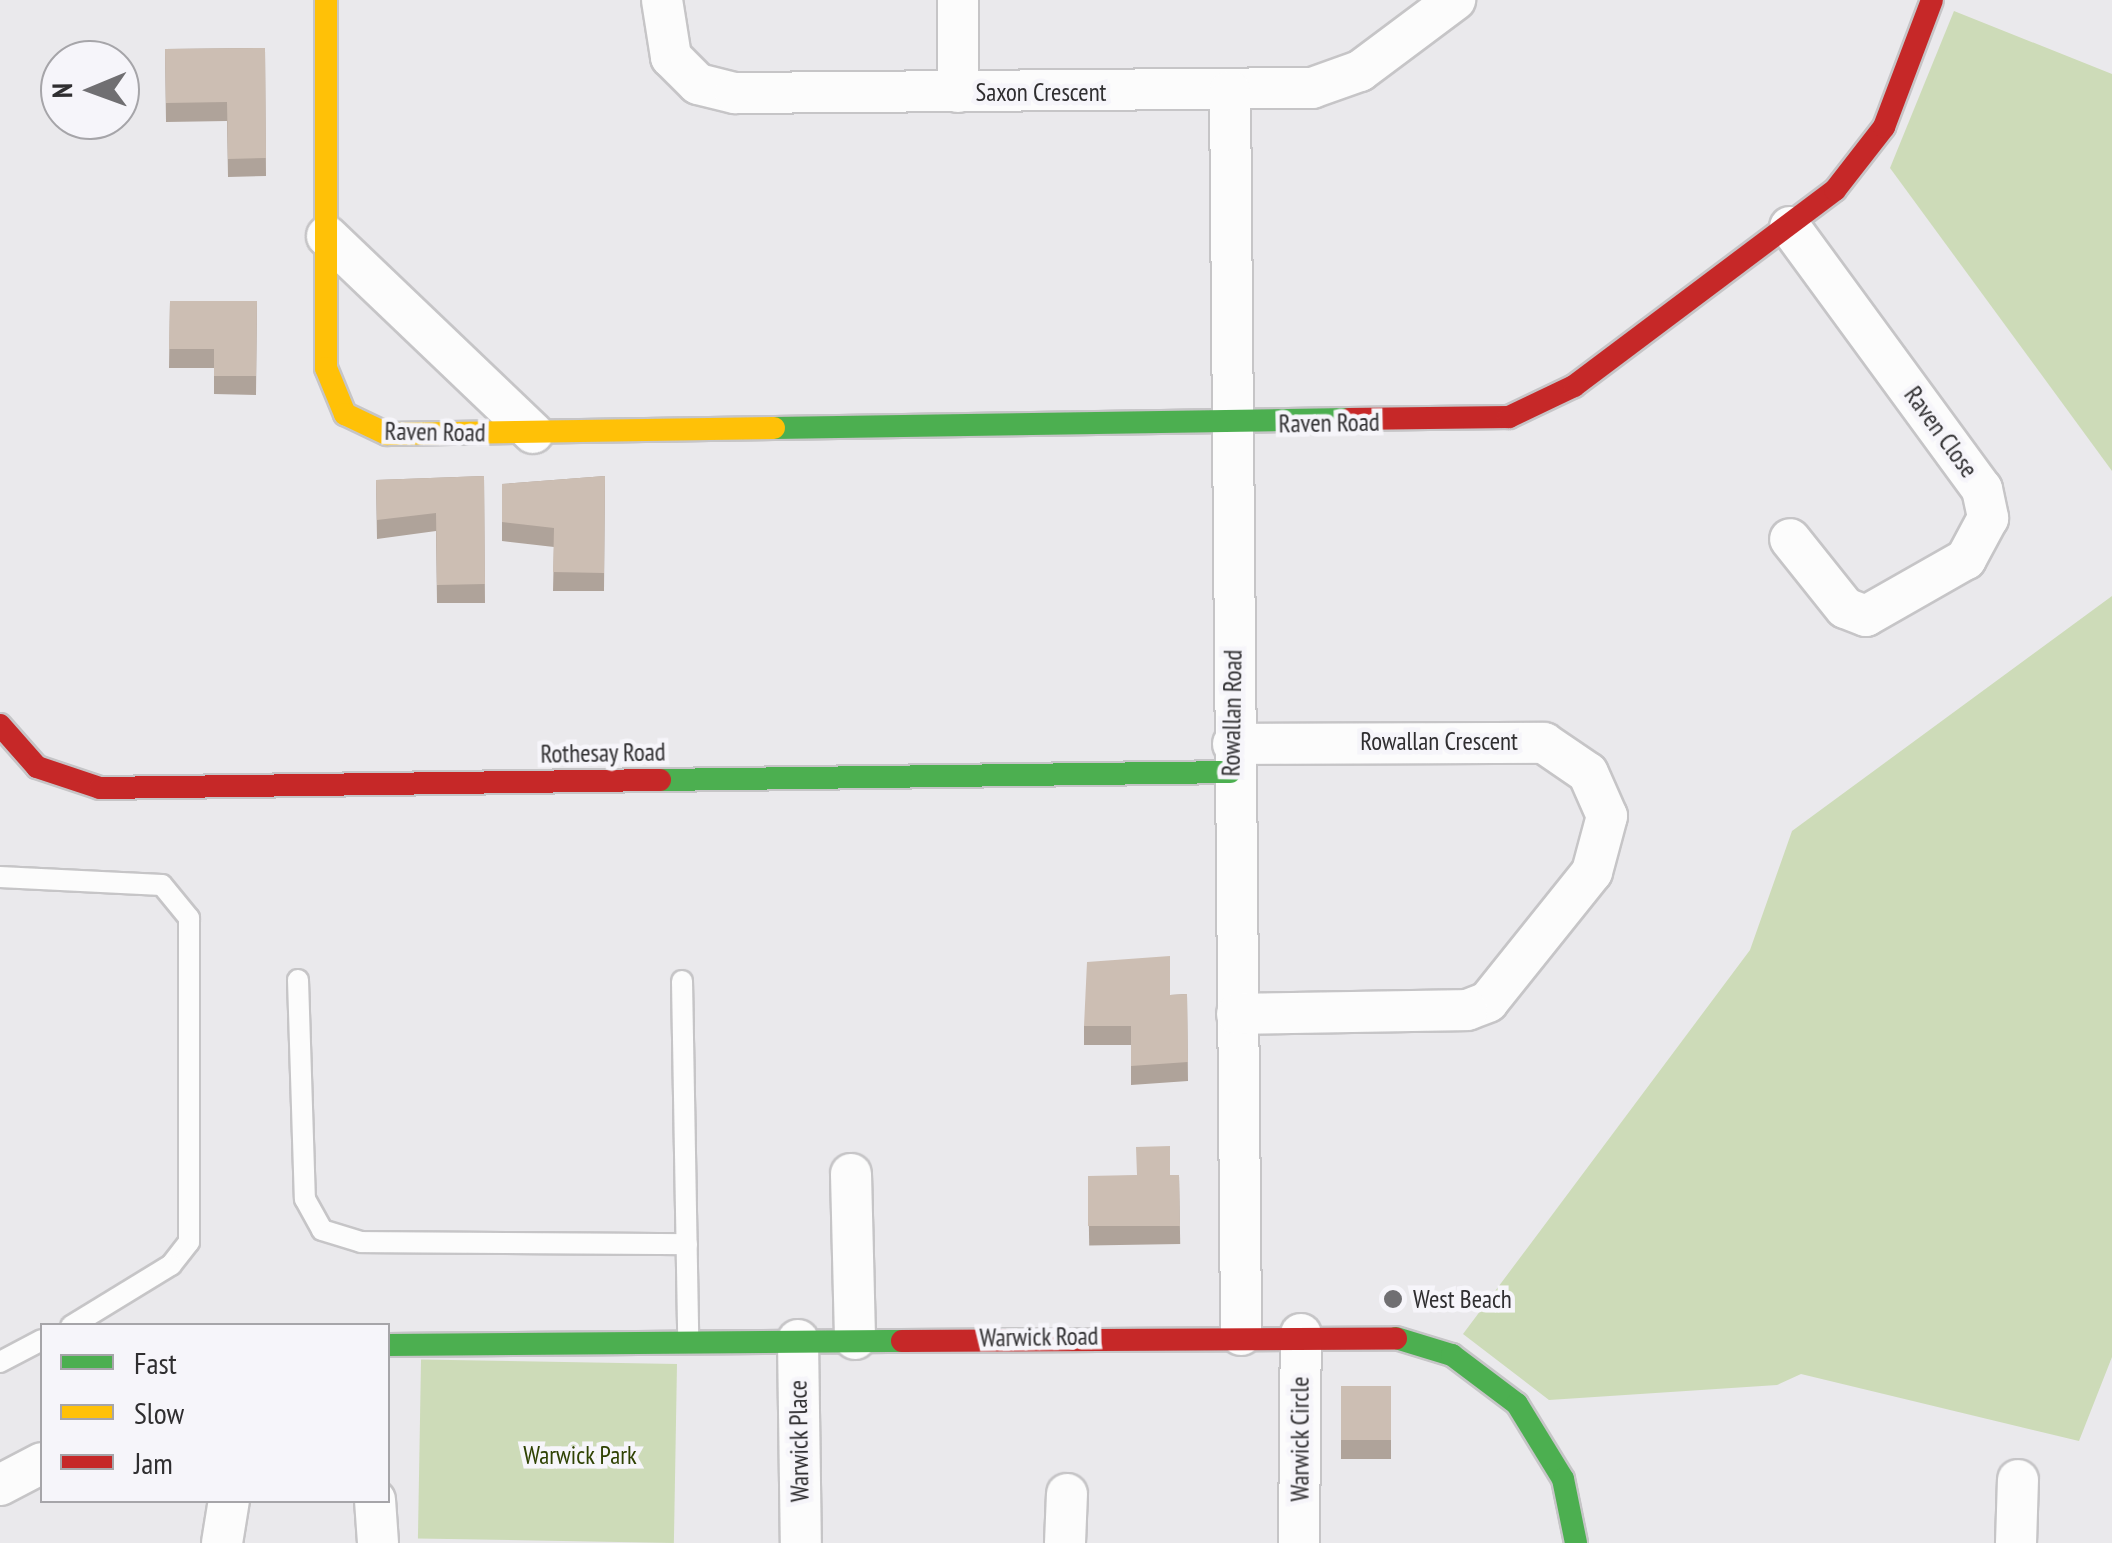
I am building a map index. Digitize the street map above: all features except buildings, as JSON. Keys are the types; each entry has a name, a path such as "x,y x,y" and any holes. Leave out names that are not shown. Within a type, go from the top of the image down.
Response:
{"street":[{"name":"Raven Road","path":"326,0 326,368 345,414 387,434 1487,421 1530,410 1790,227 1834,190 1884,128 1932,0"},
{"name":"Saxon Crescent","path":"662,0 672,58 716,91 1230,90 1344,79 1437,5"},
{"path":"958,0 958,92"},
{"name":"Rowallan Road","path":"1230,90 1232,758 1241,1335"},
{"name":"Raven Close","path":"1790,227 1982,488 1988,518 1966,558 1866,616 1845,608 1790,539"},
{"name":"Raven Road","path":"327,236 533,432"},
{"name":"Rothesay Road","path":"0,724 37,767 100,788 1232,758"},
{"name":"Rowallan Crescent","path":"1232,758 1544,743 1588,773 1607,816 1592,872 1488,1002 1467,1010 1237,1014"},
{"path":"852,1174 855,1340"},
{"name":"Warwick Road","path":"390,1345 1301,1334 1422,1344 1503,1390 1549,1448 1576,1543"},
{"name":"Warwick Circle","path":"1299,1543 1301,1334"},
{"name":"Warwick Place","path":"798,1340 801,1543"},
{"path":"0,1486 40,1464"},
{"path":"2016,1543 2018,1480"},
{"path":"1065,1543 1067,1494"},
{"path":"222,1543 228,1503"},
{"path":"375,1503 378,1543"}],"lane":[{"path":"0,877 162,885 189,918 193,1227 171,1265 95,1320"},
{"path":"298,980 305,1199 330,1236 687,1244"},
{"path":"682,981 688,1341"},
{"path":"0,1362 40,1341"}],"green space":[{"path":"1954,11 2112,74 2112,471 1890,168"},
{"path":"2112,596 2112,1357 2079,1441 1801,1374 1777,1385 1549,1400 1463,1334 1750,950 1792,831"},
{"name":"Warwick Park","path":"421,1360 677,1364 674,1543 418,1539"}],"traffic: fast":[{"path":"774,428 1349,419"},
{"path":"660,780 1230,772"},
{"path":"1396,1338 1452,1355 1517,1404 1563,1479 1576,1543"},
{"path":"390,1345 902,1341"}],"traffic: slow":[{"path":"326,0 326,368 345,414 387,434 774,428"}],"traffic: jam":[{"path":"1349,419 1509,417 1574,386 1835,190 1884,127 1932,0"},
{"path":"0,725 37,767 100,788 660,780"},
{"path":"902,1341 1396,1338"}],"place":[{"name":"West Beach","path":"1393,1299"}]}
